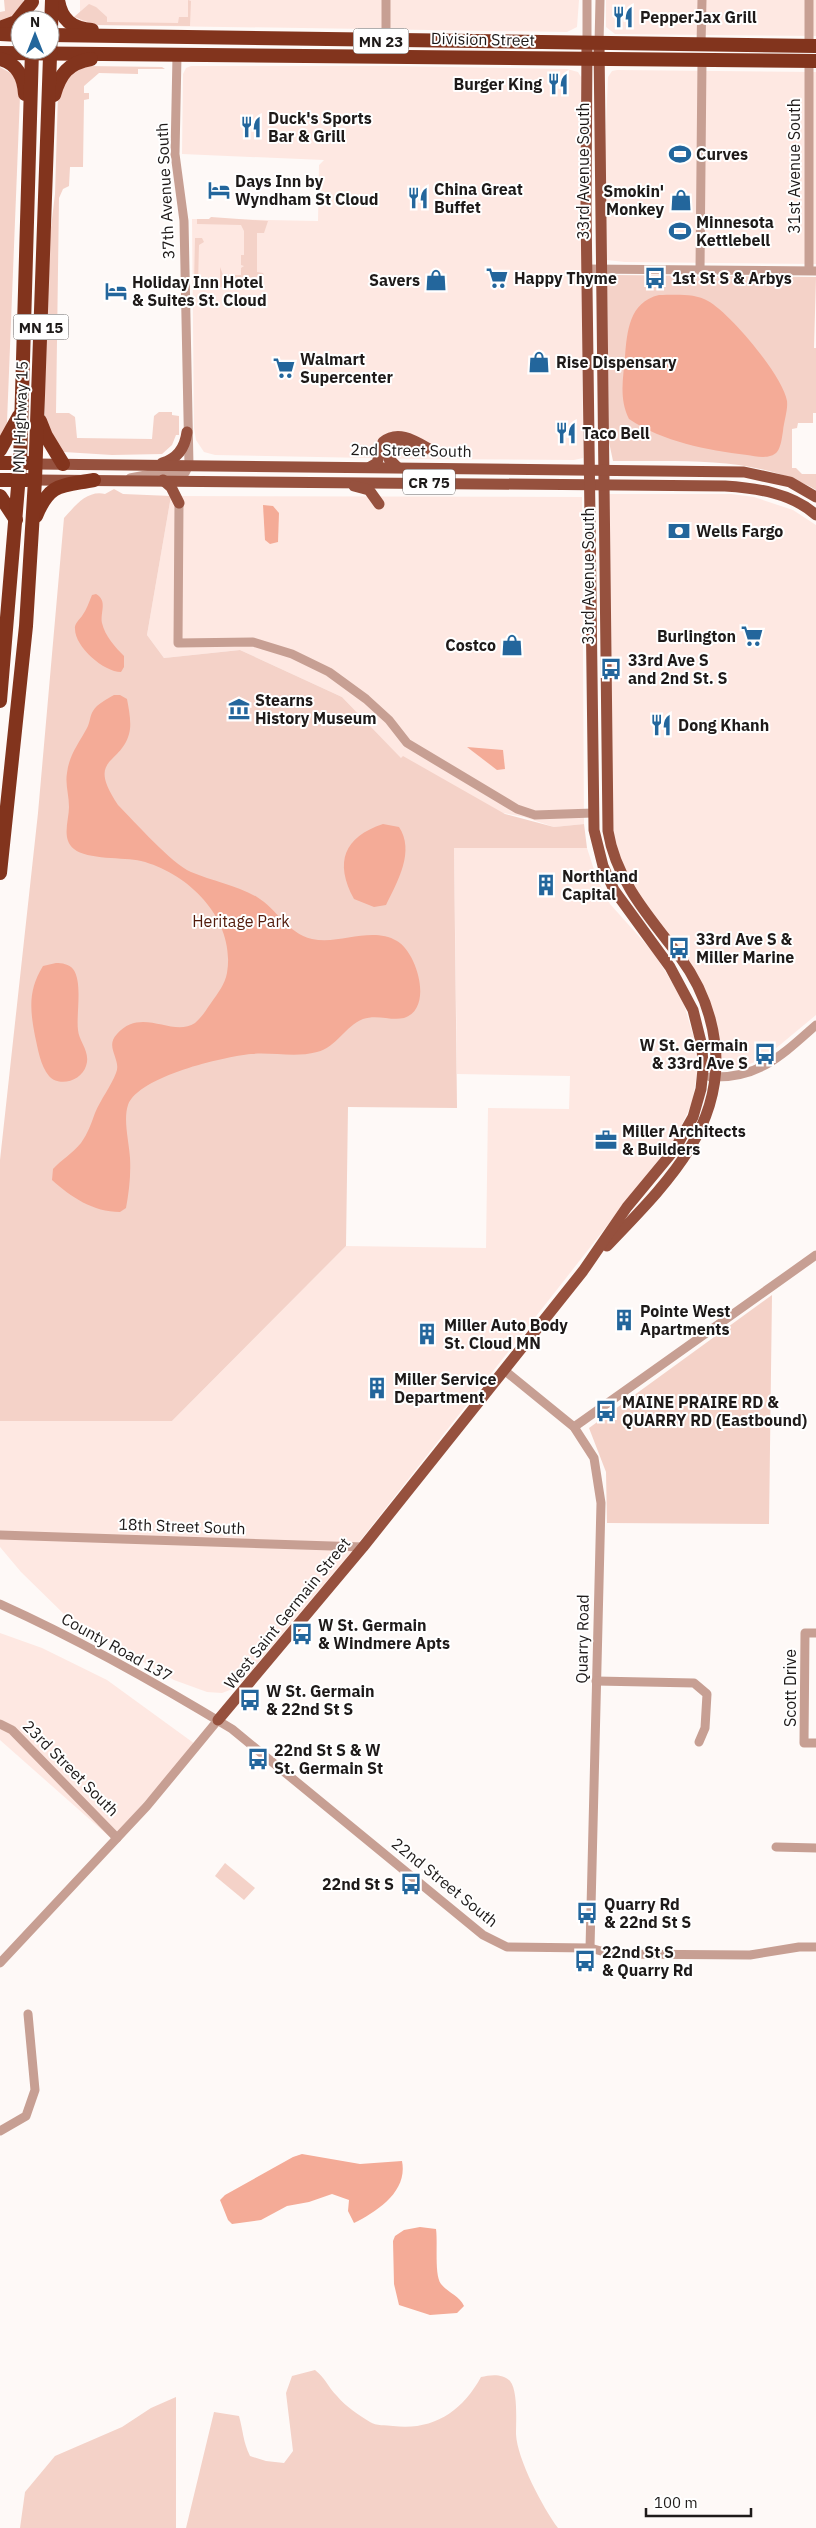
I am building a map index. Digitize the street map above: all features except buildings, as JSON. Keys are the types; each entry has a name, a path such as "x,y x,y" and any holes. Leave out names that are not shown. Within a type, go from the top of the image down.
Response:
{"highway":[{"path":"58,0 66,21 78,28 124,30 144,37"},
{"path":"0,28 16,22 32,1"},
{"name":"Division Street","path":"60,35 812,46"},
{"name":"Division Street","path":"60,54 177,56 388,55 813,61"},
{"path":"49,113 59,80 67,68 83,60 120,55"},
{"path":"0,59 12,64 20,74 30,127"},
{"name":"MN Highway 15","path":"0,701 20,463 32,60"},
{"name":"MN Highway 15","path":"0,873 20,685 33,523 51,60"},
{"path":"0,450 22,410"},
{"path":"38,415 46,436 63,464"},
{"name":"2nd Street South","path":"0,463 36,464"},
{"path":"0,480 35,480"},
{"path":"33,523 43,499 52,490 94,480"},
{"path":"0,496 16,520"}],"main road":[{"name":"33rd Avenue South","path":"593,44 587,269 593,813 596,844 614,890 670,967 690,1002 702,1046 702,1077"},
{"name":"33rd Avenue South","path":"593,59 600,269 606,810 609,839 613,855 628,886 685,964 702,992 710,1014 714,1037 716,1078"},
{"path":"156,465 176,457 184,444 188,432"},
{"path":"370,467 377,463 381,445 393,436 406,438 435,452 415,450 402,444 394,445 388,454 391,464 397,467"},
{"name":"2nd Street South","path":"36,464 744,472 790,482 816,497"},
{"name":"2nd Street South","path":"35,480 334,481 725,486 759,489 784,496 816,515"},
{"path":"163,480 171,486 179,503"},
{"path":"179,503 183,490 193,480"},
{"path":"334,481 369,490 379,504 389,486 399,482"},
{"name":"West Saint Germain Street","path":"218,1720 362,1547 583,1271 627,1207 682,1139 694,1111 702,1077"},
{"name":"West Saint Germain Street","path":"583,1271 643,1208 685,1157 705,1122 716,1078"}],"street":[{"path":"386,0 386,41"},
{"path":"587,0 593,44"},
{"path":"593,44 600,0"},
{"path":"701,45 702,0"},
{"path":"809,0 812,46"},
{"name":"37th Avenue South","path":"177,56 174,154 184,221 189,466"},
{"path":"700,270 702,60"},
{"name":"31st Avenue South","path":"812,270 813,61"},
{"path":"587,269 812,270"},
{"path":"126,480 151,474 185,473 189,466"},
{"path":"179,503 178,643 253,642 292,654 329,672 366,699 389,720 407,743 517,809 535,815 593,813"},
{"path":"702,1077 734,1076 761,1068 780,1057 816,1025"},
{"path":"574,1427 816,1256"},
{"name":"Quarry Road","path":"504,1370 574,1427 594,1458 601,1503 590,1948"},
{"name":"18th Street South","path":"0,1535 362,1547"},
{"name":"County Road 137","path":"0,1604 42,1623 218,1720"},
{"name":"Scott Drive","path":"816,1633 805,1633 804,1743 816,1743"},
{"path":"596,1681 694,1683 707,1694 705,1728 699,1742"},
{"name":"West Saint Germain Street","path":"0,1963 151,1801 218,1720"},
{"name":"22nd Street South","path":"218,1720 278,1765 483,1935 507,1947 590,1948 612,1954 750,1955 799,1947 816,1947"},
{"name":"23rd Street South","path":"0,1724 12,1730 117,1838"},
{"path":"776,1846 816,1848"},
{"path":"0,2131 26,2116 35,2090 28,2014"}],"shaded area":[{"path":"80,0 579,0 577,27 567,32 96,25 80,21"},
{"path":"606,0 816,0 816,36 615,34 606,27"},
{"path":"191,66 387,66 567,69 578,72 581,77 583,458 574,460 419,459 215,455 204,452 196,440 194,428 192,219 209,219 213,217 213,219 318,221 319,165 324,160 182,154 183,74 186,68"},
{"path":"612,71 816,72 816,264 625,262 607,260 605,151 608,77"},
{"path":"659,295 703,298 729,318 754,346 776,377 787,401 781,442 777,452 767,457 758,457 686,444 656,434 629,419 622,389 629,328 641,304"},
{"path":"607,494 731,494 754,497 793,510 816,525 816,1015 763,1059 739,1068 721,1069 721,1048 713,1015 627,879 612,833"},
{"path":"171,496 582,497 584,824 554,827 524,817 482,809 416,774 342,697 240,650 164,658 147,635"},
{"path":"263,505 273,506 279,513 278,542 270,544 265,540"},
{"path":"96,594 103,603 102,623 105,632 124,656 124,667 121,672 114,671 99,663 85,651 76,636 76,624 85,611 92,595"},
{"path":"114,695 120,695 127,699 130,730 125,744 108,764 105,770 105,778 118,805 153,842 191,872 241,889 257,897 303,936 312,939 333,940 377,935 397,941 411,956 419,980 420,993 418,1004 413,1013 404,1018 373,1017 363,1019 351,1026 330,1046 317,1052 300,1055 251,1054 222,1059 183,1070 148,1085 135,1095 128,1105 126,1124 130,1177 126,1208 120,1212 101,1209 75,1198 52,1180 53,1169 81,1143 97,1108 114,1078 117,1063 112,1044 117,1034 127,1026 136,1023 147,1022 186,1027 195,1023 223,985 227,973 228,953 224,935 216,917 192,888 176,876 159,867 141,861 96,857 80,853 70,845 67,835 69,807 67,777 70,760 95,708"},
{"path":"467,747 503,750 505,769 497,770"},
{"path":"383,824 399,827 404,836 405,856 400,876 386,905 374,907 354,899 348,886 344,862 346,852 359,836"},
{"path":"454,848 587,848 597,879 610,904 653,952 682,998 694,1038 697,1073 692,1103 676,1137 352,1551 235,1688 222,1693 207,1692 174,1680 68,1618 21,1572 0,1547 0,1421 172,1421 346,1246 486,1248 488,1108 569,1109 570,1076 457,1074"},
{"path":"56,963 70,966 76,975 78,982 78,1030 87,1056 84,1071 70,1081 64,1082 54,1080 43,1067 35,1036 31,1009 38,975 43,966"},
{"path":"0,1633 42,1648 107,1680 195,1744 112,1839 0,1740"},
{"path":"302,2154 360,2164 402,2161 403,2172 396,2191 389,2199 354,2223 348,2211 349,2200 332,2194 309,2202 287,2206 261,2220 232,2224 228,2220 220,2200 225,2195 293,2157"},
{"path":"420,2227 436,2229 439,2280 464,2306 457,2313 430,2315 399,2305 394,2284 393,2241 395,2236 404,2230"}],"green space":[{"path":"4,0 24,0 19,10 10,10 10,18 0,23 0,12 5,11"},
{"path":"188,0 191,1 190,26 96,25 74,17 89,4 96,7 107,17 107,22 178,23 179,17 188,17"},
{"path":"88,66 162,67 165,69 138,69 138,74 99,73 84,86 84,93 89,93 89,99 84,100 83,167 70,167 69,186 63,189 59,198 56,413 69,413 75,417 77,438 152,439 154,416 159,412 172,412 172,415 179,416 179,435 176,435 172,445 162,454 112,455 64,452 45,426 44,358 48,253 55,194 58,94 62,80 81,68"},
{"path":"0,67 14,75 20,96 7,422 6,430 0,439"},
{"path":"211,217 268,221 264,233 257,233 257,272 264,275 256,277 241,288 213,287 214,284 220,284 220,267 223,275 241,275 241,268 244,266 241,265 241,255 244,255 244,231 241,225 197,224 197,219 209,219"},
{"path":"195,238 202,238 204,242 199,245 198,284 203,285 203,287 194,285"},
{"path":"616,275 816,277 814,348 816,348 816,413 813,413 813,423 798,423 797,428 792,429 792,468 796,468 802,474 816,474 816,490 793,479 743,466 691,461 613,461 609,442 607,285 610,277"},
{"name":"Heritage Park","path":"114,489 123,494 171,496 147,635 164,658 240,650 342,697 401,758 403,756 505,814 554,827 584,824 587,848 454,848 457,1108 348,1107 346,1246 172,1421 0,1421 0,1160 38,813 64,518 77,504 87,497 99,493 105,494"},
{"path":"772,1295 769,1524 607,1523 606,1472 589,1428"},
{"path":"225,1863 255,1888 244,1900 215,1876"},
{"path":"315,2370 340,2400 366,2420 378,2425 407,2427 433,2422 445,2416 465,2400 481,2377 496,2375 507,2378 513,2385 516,2406 517,2444 521,2456 538,2496 558,2528 186,2528 214,2412 239,2416 244,2441 250,2456 266,2461 284,2463 293,2451 286,2393 292,2376"},
{"path":"176,2397 176,2528 20,2528 25,2492 55,2456 122,2427 151,2408"}],"place":[{"name":"PepperJax Grill","path":"623,17"},
{"name":"Burger King","path":"558,84"},
{"name":"Duck's Sports Bar & Grill","path":"251,127"},
{"name":"Curves","path":"680,154"},
{"name":"Days Inn by Wyndham St Cloud","path":"219,190"},
{"name":"China Great Buffet","path":"418,198"},
{"name":"Smokin' Monkey","path":"681,200"},
{"name":"Minnesota Kettlebell","path":"680,231"},
{"name":"Happy Thyme","path":"497,278"},
{"name":"1st St S & Arbys","path":"655,278"},
{"name":"Savers","path":"436,280"},
{"name":"Holiday Inn Hotel & Suites St. Cloud","path":"116,291"},
{"name":"Rise Dispensary","path":"539,362"},
{"name":"Walmart Supercenter","path":"284,368"},
{"name":"Taco Bell","path":"566,433"},
{"name":"Wells Fargo","path":"679,531"},
{"name":"Burlington","path":"752,636"},
{"name":"Costco","path":"512,645"},
{"name":"33rd Ave S and 2nd St. S","path":"611,669"},
{"name":"Stearns History Museum","path":"239,709"},
{"name":"Dong Khanh","path":"661,725"},
{"name":"Northland Capital","path":"546,885"},
{"name":"33rd Ave S & Miller Marine","path":"679,948"},
{"name":"W St. Germain & 33rd Ave S","path":"765,1054"},
{"name":"Miller Architects & Builders","path":"606,1140"},
{"name":"Pointe West Apartments","path":"624,1320"},
{"name":"Miller Auto Body St. Cloud MN","path":"427,1334"},
{"name":"Miller Service Department","path":"377,1388"},
{"name":"MAINE PRAIRE RD & QUARRY RD (Eastbound)","path":"606,1411"},
{"name":"W St. Germain & Windmere Apts","path":"302,1634"},
{"name":"W St. Germain & 22nd St S","path":"250,1700"},
{"name":"22nd St S & W St. Germain St","path":"258,1759"},
{"name":"22nd St S","path":"411,1884"},
{"name":"Quarry Rd & 22nd St S","path":"587,1913"},
{"name":"22nd St S & Quarry Rd","path":"585,1961"}]}
